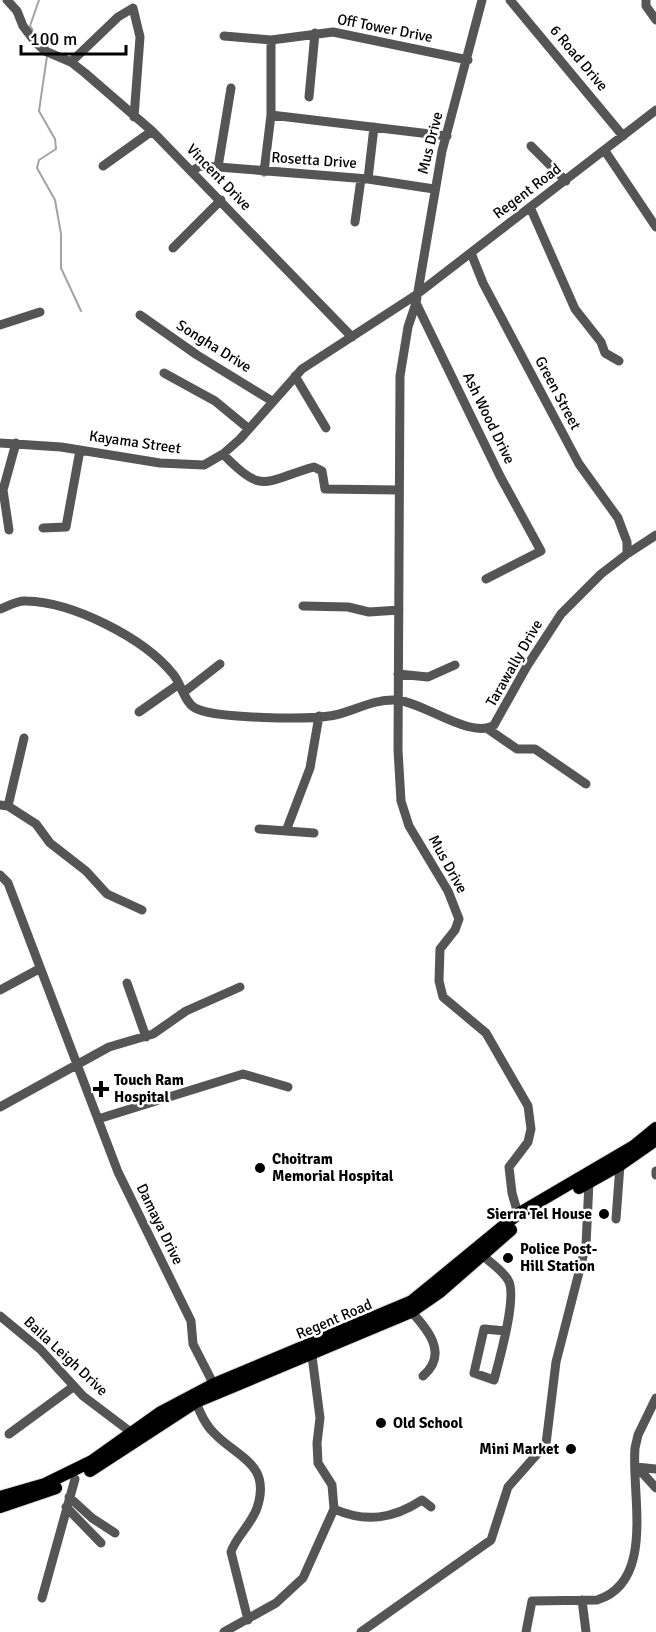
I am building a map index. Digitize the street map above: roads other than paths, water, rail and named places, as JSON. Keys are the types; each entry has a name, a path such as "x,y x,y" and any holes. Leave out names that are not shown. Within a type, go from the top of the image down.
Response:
{"main road":[{"name":"Regent Road","path":"479,1253 518,1215 634,1146 656,1128"},
{"name":"Regent Road","path":"0,1507 46,1493 75,1479 194,1398 408,1308 523,1221 621,1165 656,1140"},
{"name":"Regent Road","path":"0,1497 62,1477 136,1437"}],"street":[{"name":"Vincent Drive","path":"7,0 17,11 28,33 48,53 70,62 104,88 152,131 352,337"},
{"name":"Mus Drive","path":"416,299 434,189 482,0"},
{"name":"6 Road Drive","path":"510,0 623,136"},
{"path":"646,0 646,6 656,20"},
{"path":"70,62 118,16 133,8 140,38 134,117"},
{"name":"Off Tower Drive","path":"224,36 272,40 333,32 468,60"},
{"path":"309,98 315,33"},
{"path":"264,172 271,115 272,40"},
{"path":"218,167 231,88"},
{"name":"Regent Road","path":"416,299 471,253 656,110"},
{"path":"271,115 447,136"},
{"path":"355,222 374,127"},
{"path":"103,166 152,131"},
{"path":"531,146 566,181"},
{"path":"605,151 656,227"},
{"name":"Rosetta Drive","path":"192,171 200,166 218,167 365,179 434,189"},
{"path":"173,248 221,200"},
{"path":"530,207 575,309 601,342 605,353 619,361"},
{"name":"Green Street","path":"471,253 483,284 562,434 579,464 613,510 627,542 627,554"},
{"path":"398,700 399,386 408,327 416,299"},
{"name":"Kayama Street","path":"0,443 80,450 160,463 204,465 223,454 249,429 298,372 416,299"},
{"name":"Ash Wood Drive","path":"416,299 501,476 542,551 486,579"},
{"path":"0,325 40,312"},
{"name":"Songha Drive","path":"140,315 197,355 272,401"},
{"path":"298,372 326,428"},
{"path":"164,373 214,401 249,429"},
{"path":"9,530 3,490 16,444"},
{"path":"43,528 66,527 80,450"},
{"path":"223,454 253,482 269,481 314,467 322,471 325,489 398,490"},
{"name":"Tarawally Drive","path":"181,688 191,705 206,711 248,716 333,716 375,702 398,700 473,728 488,729 499,719 527,666 561,614 601,574 656,535"},
{"path":"0,609 27,601 53,606 113,626 166,667 181,688"},
{"path":"303,606 348,607 369,612 399,610"},
{"path":"139,712 220,664"},
{"path":"398,674 428,677 455,665"},
{"name":"Mus Drive","path":"398,700 398,750 403,814 448,891 459,919 455,930 440,949 440,988 449,1004 486,1033 528,1106 531,1129 528,1142 510,1167 512,1193 518,1215"},
{"path":"286,831 310,768 319,716"},
{"path":"488,729 517,749 535,749 586,784"},
{"path":"24,738 4,805 36,824 50,843 86,871 107,894 142,910"},
{"path":"259,829 314,833"},
{"name":"Damaya Drive","path":"0,876 8,883 118,1172 191,1321 193,1344 216,1388"},
{"path":"0,990 39,969"},
{"path":"127,983 146,1037"},
{"path":"0,1107 79,1066 109,1047 146,1037 186,1011 240,987"},
{"path":"98,1119 243,1074 288,1087"},
{"path":"616,1219 621,1165"},
{"path":"361,1632 491,1540 508,1487 546,1444 556,1362 586,1245 589,1182"},
{"path":"479,1253 510,1282 506,1331 494,1380 474,1373 484,1329 506,1331"},
{"path":"408,1308 429,1332 436,1352 434,1364 423,1376"},
{"name":"Baila Leigh Drive","path":"0,1316 40,1349 73,1387 136,1437"},
{"path":"227,1631 276,1603 303,1578 334,1509 332,1485 318,1463 317,1443 320,1418 311,1350"},
{"path":"9,1434 73,1387"},
{"path":"194,1398 213,1433 240,1452 258,1477 260,1492 257,1507 249,1526 231,1552 248,1620"},
{"path":"526,1632 532,1601 608,1597 631,1570 637,1530 635,1466 638,1435 656,1398"},
{"path":"635,1466 656,1469"},
{"path":"635,1466 656,1488"},
{"path":"42,1598 75,1479"},
{"path":"69,1497 99,1524 115,1533"},
{"path":"334,1509 357,1518 370,1518 399,1512 422,1500 431,1507"},
{"path":"66,1507 101,1543"},
{"path":"582,1600 586,1632"},
{"path":"375,1632 382,1617"}],"waterway":[{"path":"39,0 30,26 36,35 47,38 48,51"},
{"path":"47,56 39,111 55,139 56,149 39,160 37,168 55,200 61,234 61,268 81,311"}],"place":[{"name":"Touch Ram Hospital","path":"101,1089"},
{"name":"Choitram Memorial Hospital","path":"260,1168"},
{"name":"Sierra Tel House","path":"604,1214"},
{"name":"Police Post- Hill Station","path":"508,1258"},
{"name":"Old School","path":"381,1423"},
{"name":"Mini Market","path":"571,1449"}]}
